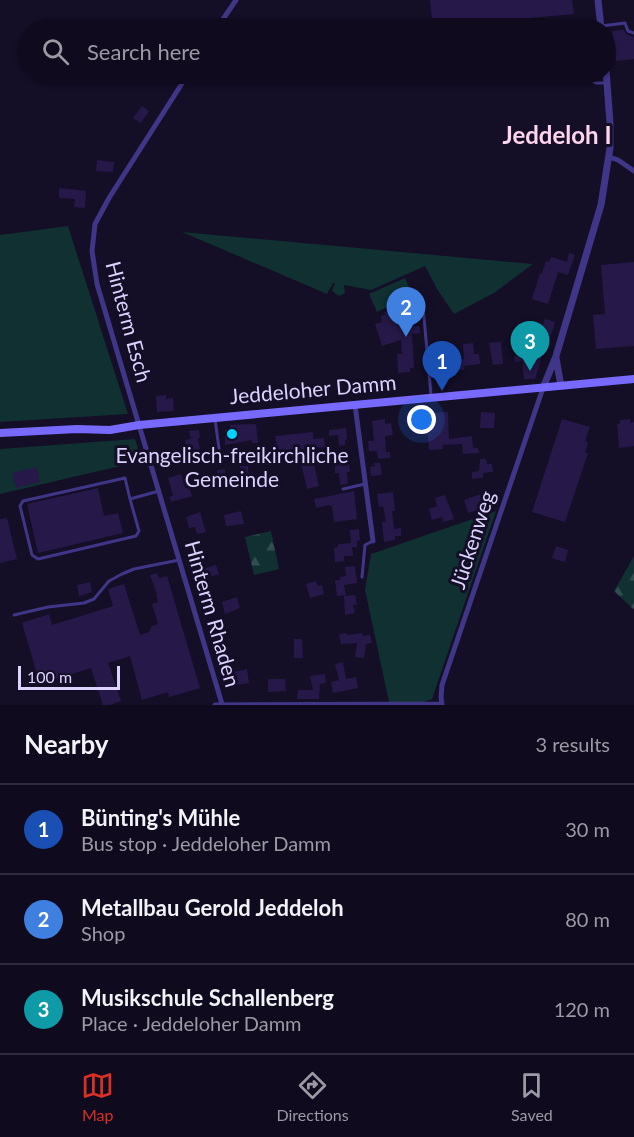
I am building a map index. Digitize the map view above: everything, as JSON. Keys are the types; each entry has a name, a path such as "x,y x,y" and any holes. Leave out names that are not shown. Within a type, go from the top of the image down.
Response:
{"main road":[{"name":"Jeddeloher Damm","path":"0,433 77,429 110,430 139,425 634,379"}],"street":[{"path":"224,18 236,0"},
{"path":"598,0 600,18"},
{"name":"Hinterm Esch","path":"139,425 97,284 92,251 95,224 182,84"},
{"path":"543,388 556,356 601,206 609,157 610,123 607,84"},
{"path":"609,157 634,171"},
{"path":"556,356 561,386"},
{"name":"Jückenweg","path":"442,705 442,685 543,388"},
{"path":"355,405 373,542"},
{"name":"Hinterm Rhaden","path":"139,425 222,704 442,705"},
{"path":"215,705 222,704"}],"lane":[{"path":"616,25 626,23 628,31 634,33"},
{"path":"423,306 431,397"},
{"path":"215,418 219,456 242,453"},
{"path":"125,478 130,499 139,531 136,536 38,559 32,555 20,506 23,501 125,478"},
{"path":"344,489 365,484"},
{"path":"130,499 159,491"},
{"path":"363,577 365,545 373,542"},
{"path":"14,615 56,605 84,603 94,599 109,581 122,574 134,569 179,560"}],"green space":[{"path":"68,226 128,414 0,422 0,235"},
{"path":"182,232 533,264 494,293 454,314 425,266 371,290 344,285 345,293 339,296 332,291 335,283 327,294"},
{"path":"405,278 413,295 377,312 369,294"},
{"path":"135,439 142,461 0,494 0,449"},
{"path":"496,511 432,699 424,702 389,702 365,590 371,554"},
{"path":"271,531 279,569 254,575 245,537"},
{"path":"634,556 634,608 633,609 614,591"}],"building":[{"path":"430,0 572,0 574,14 530,18 432,18"},
{"path":"624,30 626,34 634,37 634,59 616,61 616,31"},
{"path":"142,106 149,111 141,123 133,118"},
{"path":"97,160 114,162 113,172 96,171"},
{"path":"59,188 86,191 85,208 74,207 75,199 59,198"},
{"path":"569,253 575,255 568,275 558,272 548,304 532,299 546,261 549,262 551,257 567,262"},
{"path":"634,262 634,346 596,349 593,315 605,314 601,265"},
{"path":"412,302 416,313 399,318 402,327 419,326 420,333 412,334 414,368 410,368 410,372 398,373 397,354 402,354 401,340 382,346 375,324 382,322 381,316 385,315 384,312"},
{"path":"545,319 555,322 551,336 540,333"},
{"path":"501,342 503,364 493,365 489,343"},
{"path":"473,343 474,354 479,354 480,364 464,366 464,370 459,370 459,368 435,370 434,351 444,350 445,361 464,359 463,344"},
{"path":"530,353 542,356 535,379 524,379 522,361 515,362 514,356"},
{"path":"166,395 166,399 173,398 174,411 157,412 156,396"},
{"path":"448,412 449,439 472,436 473,448 478,448 479,453 463,454 462,444 442,445 443,449 429,450 427,430 430,430 429,413"},
{"path":"481,412 495,413 494,428 480,428"},
{"path":"385,419 385,424 391,423 393,435 385,436 386,452 390,452 390,458 378,459 377,451 369,451 368,441 374,441 372,421"},
{"path":"562,419 590,427 585,441 588,442 585,453 588,453 565,522 532,512"},
{"path":"630,419 630,423 634,422 634,446 619,448 617,424 620,424 620,420"},
{"path":"256,424 258,443 252,443 252,440 225,445 225,430 230,429 230,425"},
{"path":"346,428 345,445 339,446 338,435 329,436 329,430"},
{"path":"199,430 200,451 187,454 185,440 191,439 189,431"},
{"path":"313,432 313,439 324,438 325,447 277,451 275,436"},
{"path":"480,459 486,459 487,464 492,464 493,472 483,473 483,478 472,479 472,472 479,471"},
{"path":"313,460 319,486 307,489 301,463"},
{"path":"349,463 348,484 340,485 339,473 335,473 335,464"},
{"path":"374,463 380,463 382,475 371,476 370,467 375,466"},
{"path":"240,466 248,466 249,485 227,486 227,481 217,481 217,470 225,469 225,475 241,474"},
{"path":"37,467 40,482 16,488 12,473"},
{"path":"181,474 185,488 189,487 192,496 171,502 169,497 173,496 168,478"},
{"path":"98,488 104,516 118,513 123,533 38,553 27,504"},
{"path":"354,491 357,519 334,522 332,506 316,508 314,499"},
{"path":"393,492 394,529 401,528 401,536 395,536 395,540 384,542 382,522 386,522 383,506 379,507 377,494"},
{"path":"484,493 489,506 468,513 464,500"},
{"path":"445,495 454,519 443,522 442,517 432,520 429,509 437,506 435,498"},
{"path":"241,511 244,524 226,526 224,515"},
{"path":"200,512 206,532 197,534 195,527 189,528 186,517"},
{"path":"7,518 17,559 0,563 0,519"},
{"path":"359,529 360,540 357,541 357,547 352,547 353,556 344,556 344,561 335,562 334,548 338,547 338,544 351,543 350,530"},
{"path":"556,546 568,550 565,562 552,558"},
{"path":"216,565 219,574 206,578 203,569"},
{"path":"355,566 357,583 344,585 346,595 337,596 335,580 346,576 345,567"},
{"path":"157,573 159,578 167,576 200,688 169,697 168,692 142,700 130,656 108,663 121,701 110,705 103,705 91,668 40,684 22,623 49,614 52,625 113,606 108,589 124,584 140,635 149,632 152,626 158,624 152,604 158,602 157,594 150,575"},
{"path":"316,581 318,586 322,585 324,594 310,598 306,584"},
{"path":"90,582 92,592 79,596 77,585"},
{"path":"355,595 357,605 353,605 355,613 345,615 344,596"},
{"path":"237,597 240,608 225,614 222,602"},
{"path":"347,633 347,635 362,633 363,636 370,635 372,643 366,644 364,658 355,657 357,643 341,644 339,634"},
{"path":"294,639 302,639 303,658 294,658"},
{"path":"343,662 346,679 356,677 358,688 333,693 331,682 339,680 335,664"},
{"path":"247,669 249,683 237,685 235,679 227,681 225,674"},
{"path":"325,674 326,683 320,684 319,699 297,699 298,690 313,690 310,676"},
{"path":"268,679 285,679 286,691 268,692"}],"place":[{"name":"Metallbau Gerold Jeddeloh","path":"406,337"},
{"name":"Musikschule Schallenberg","path":"530,371"},
{"name":"Bünting's Mühle","path":"442,391"},
{"name":"Evangelisch-freikirchliche Gemeinde","path":"232,434"}],"district":[{"name":"Jeddeloh I","path":"557,136"}]}
